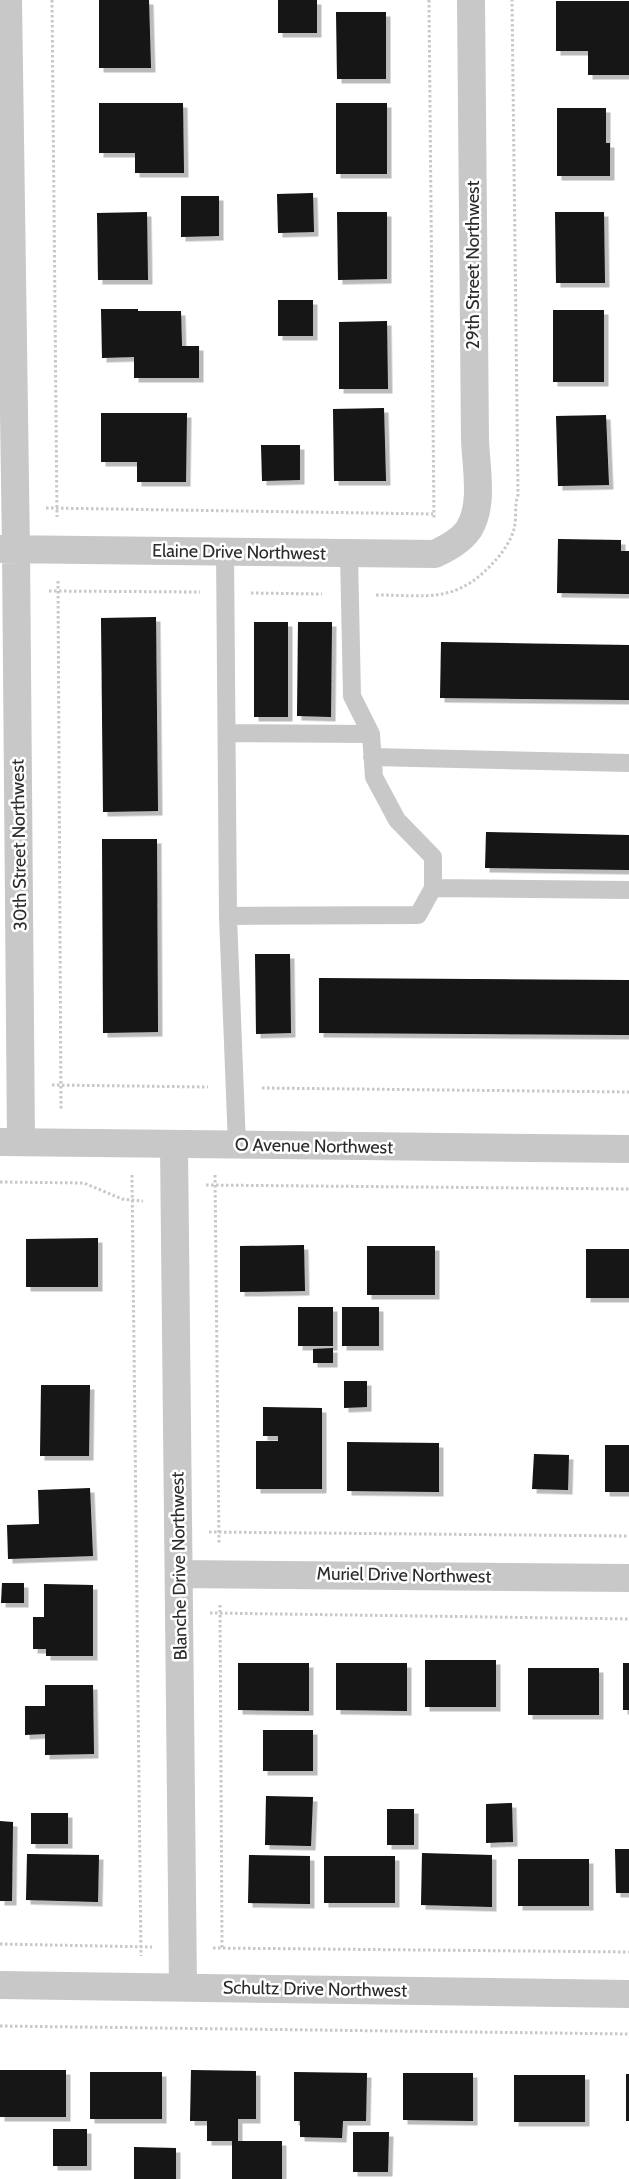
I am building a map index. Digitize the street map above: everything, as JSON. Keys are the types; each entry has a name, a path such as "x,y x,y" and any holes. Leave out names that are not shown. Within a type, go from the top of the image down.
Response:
{"street":[{"name":"30th Street Northwest","path":"8,0 11,1142"},
{"name":"29th Street Northwest","path":"469,529 476,507 477,487 471,0"},
{"name":"Elaine Drive Northwest","path":"8,549 434,554 454,544 469,529"},
{"name":"O Avenue Northwest","path":"11,1142 629,1149"},
{"name":"Blanche Drive Northwest","path":"174,1145 183,1987"},
{"name":"Muriel Drive Northwest","path":"179,1574 629,1578"},
{"name":"Schultz Drive Northwest","path":"0,1985 629,1994"}],"lane":[{"path":"225,551 228,916 235,1087 226,1145"},
{"path":"228,916 418,915 433,888 433,857 396,820 374,777 371,734 352,696 349,554"},
{"path":"227,733 371,734"},
{"path":"372,756 629,763"},
{"path":"433,888 629,890"}],"path":[{"path":"52,0 56,508 58,525"},
{"path":"429,0 434,522"},
{"path":"43,591 433,595 462,589 475,582 496,561 514,529 518,495 512,0"},
{"path":"38,508 433,514"},
{"path":"58,576 61,1142"},
{"path":"51,1085 629,1092"},
{"path":"131,1144 141,1964"},
{"path":"219,1550 215,1185 226,1145"},
{"path":"0,1182 84,1183 107,1195 132,1201 152,1202"},
{"path":"198,1185 629,1189"},
{"path":"201,1532 629,1536"},
{"path":"220,1597 222,1948"},
{"path":"202,1613 629,1619"},
{"path":"0,1944 141,1946 158,1948"},
{"path":"205,1948 629,1952"},
{"path":"0,2026 629,2034"}],"building":[{"path":"99,0 149,0 151,68 99,68"},
{"path":"278,0 317,0 317,33 278,33"},
{"path":"556,1 629,1 629,75 588,75 588,51 556,51"},
{"path":"336,12 386,12 386,79 337,79"},
{"path":"99,103 183,103 184,173 135,173 135,153 99,153"},
{"path":"336,103 387,103 387,174 336,174"},
{"path":"557,108 606,108 606,143 610,143 610,176 557,176"},
{"path":"313,193 314,232 278,233 277,194"},
{"path":"181,196 219,196 219,236 181,237"},
{"path":"147,212 148,280 98,280 97,213"},
{"path":"337,212 387,212 387,279 338,280"},
{"path":"555,212 604,212 605,283 556,283"},
{"path":"278,300 313,300 313,336 278,336"},
{"path":"101,309 181,311 182,346 199,346 199,378 134,378 134,357 102,358"},
{"path":"553,310 604,310 604,382 553,382"},
{"path":"387,321 388,389 339,389 339,322"},
{"path":"384,408 386,481 334,481 333,409"},
{"path":"101,413 187,413 186,482 137,482 137,462 101,462"},
{"path":"606,415 609,485 558,486 556,416"},
{"path":"261,445 300,445 300,480 262,481"},
{"path":"558,539 621,540 621,551 629,551 629,594 557,593"},
{"path":"156,617 158,811 103,812 101,618"},
{"path":"254,622 288,622 288,717 254,717"},
{"path":"298,622 332,622 331,717 297,716"},
{"path":"441,642 629,645 629,700 440,698"},
{"path":"486,832 629,835 629,870 485,868"},
{"path":"102,839 157,839 158,1032 103,1033"},
{"path":"255,954 290,954 291,1033 256,1034"},
{"path":"319,978 629,980 629,1035 319,1033"},
{"path":"98,1238 98,1287 26,1287 26,1239"},
{"path":"304,1245 305,1291 240,1292 240,1246"},
{"path":"367,1246 435,1246 435,1295 367,1295"},
{"path":"586,1249 629,1249 629,1298 586,1298"},
{"path":"298,1307 333,1307 333,1346 298,1346"},
{"path":"342,1307 379,1307 379,1346 342,1346"},
{"path":"333,1348 333,1363 313,1363 313,1349"},
{"path":"344,1381 367,1381 367,1407 344,1408"},
{"path":"41,1385 90,1385 89,1456 40,1456"},
{"path":"263,1407 322,1408 322,1489 256,1489 256,1441 278,1441 278,1436 263,1436"},
{"path":"347,1442 439,1443 439,1492 347,1491"},
{"path":"605,1445 629,1445 629,1492 605,1492"},
{"path":"534,1454 569,1455 568,1490 532,1489"},
{"path":"90,1488 93,1556 8,1559 7,1525 39,1524 38,1490"},
{"path":"2,1583 24,1583 24,1603 1,1603"},
{"path":"44,1584 93,1585 93,1656 46,1656 46,1649 33,1649 33,1617 44,1617"},
{"path":"425,1660 496,1660 496,1707 425,1707"},
{"path":"238,1663 309,1663 309,1711 238,1710"},
{"path":"336,1663 407,1663 407,1711 336,1710"},
{"path":"623,1663 629,1663 629,1710 623,1710"},
{"path":"528,1668 599,1668 599,1715 528,1715"},
{"path":"45,1685 93,1685 94,1754 45,1755 45,1734 25,1735 25,1706 45,1706"},
{"path":"263,1730 313,1730 313,1771 263,1771"},
{"path":"266,1796 313,1797 311,1846 265,1845"},
{"path":"512,1803 513,1842 486,1843 486,1804"},
{"path":"387,1809 414,1809 414,1845 387,1845"},
{"path":"31,1813 68,1813 68,1844 31,1844"},
{"path":"0,1821 13,1822 12,1901 0,1901"},
{"path":"615,1849 629,1849 629,1893 616,1893"},
{"path":"422,1853 492,1855 492,1907 421,1905"},
{"path":"27,1854 99,1855 98,1902 26,1900"},
{"path":"249,1855 310,1856 310,1904 248,1903"},
{"path":"324,1856 395,1856 395,1903 324,1903"},
{"path":"518,1859 589,1859 589,1906 518,1906"},
{"path":"0,2070 66,2070 66,2117 0,2117"},
{"path":"191,2070 256,2071 256,2119 238,2119 238,2141 282,2141 282,2179 232,2179 232,2141 207,2141 207,2121 190,2121"},
{"path":"90,2072 162,2072 162,2119 90,2119"},
{"path":"294,2072 367,2073 366,2121 343,2121 342,2138 300,2137 300,2121 294,2121"},
{"path":"403,2073 473,2073 473,2121 403,2120"},
{"path":"626,2074 629,2074 629,2121 626,2121"},
{"path":"514,2075 585,2075 585,2122 514,2122"},
{"path":"53,2129 87,2129 87,2166 53,2166"},
{"path":"353,2132 389,2132 388,2172 353,2172"},
{"path":"134,2147 176,2148 176,2179 134,2179"}]}
